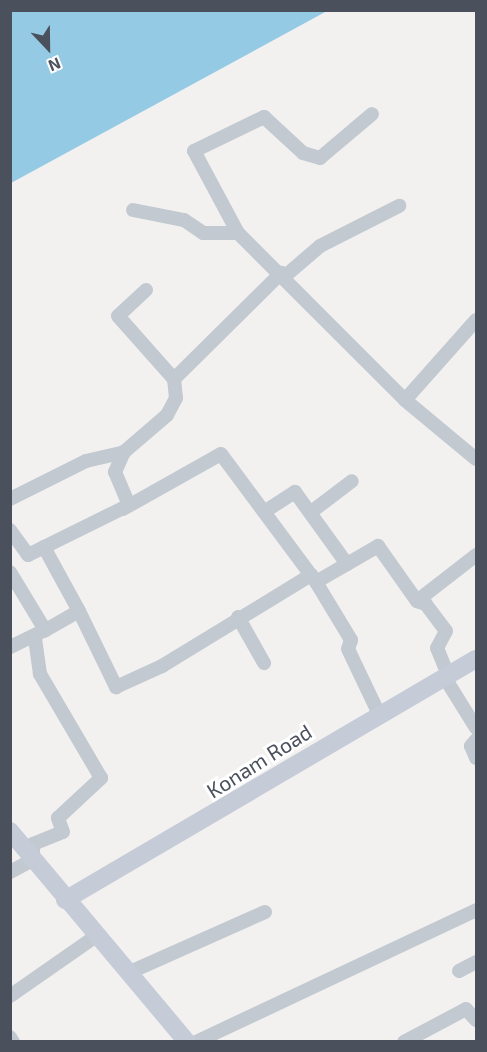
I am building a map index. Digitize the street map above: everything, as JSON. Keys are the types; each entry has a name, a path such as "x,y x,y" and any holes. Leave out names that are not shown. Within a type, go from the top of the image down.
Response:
{"street":[{"path":"372,114 320,158 303,153 264,117 194,151 238,233 405,400 477,459"},
{"path":"174,379 282,275 320,246 399,206"},
{"path":"133,210 184,220 203,233 238,233"},
{"path":"121,510 129,505 115,472 124,452 167,415 176,399 174,379 118,316 146,290"},
{"path":"405,400 477,320"},
{"path":"10,499 86,461 124,452"},
{"path":"10,567 28,555 121,510 220,454 314,578 351,640 348,649 379,714"},
{"path":"311,512 352,481"},
{"path":"264,512 295,492 347,564"},
{"path":"10,530 28,555"},
{"path":"44,548 79,611 116,687 162,666 238,617 314,578 347,564 378,546 417,601 426,604 446,631 437,648 446,676 477,728"},
{"path":"417,601 477,555"},
{"path":"10,572 40,634 40,674 101,778 58,819 63,832 33,844 33,860"},
{"path":"10,647 40,634 79,611"},
{"path":"238,617 264,663"},
{"name":"Konam Road","path":"65,900 379,714 477,659"},
{"path":"477,740 471,746 477,758"},
{"path":"10,831 65,900 187,1041"},
{"path":"10,872 33,860"},
{"path":"196,1041 477,910"},
{"path":"128,972 265,912"},
{"path":"10,996 96,936"},
{"path":"459,971 477,962"},
{"path":"404,1041 466,1010 477,1020"},
{"path":"10,1037 13,1041"}],"water":[{"path":"11,10 327,10 327,11 11,183"}]}
